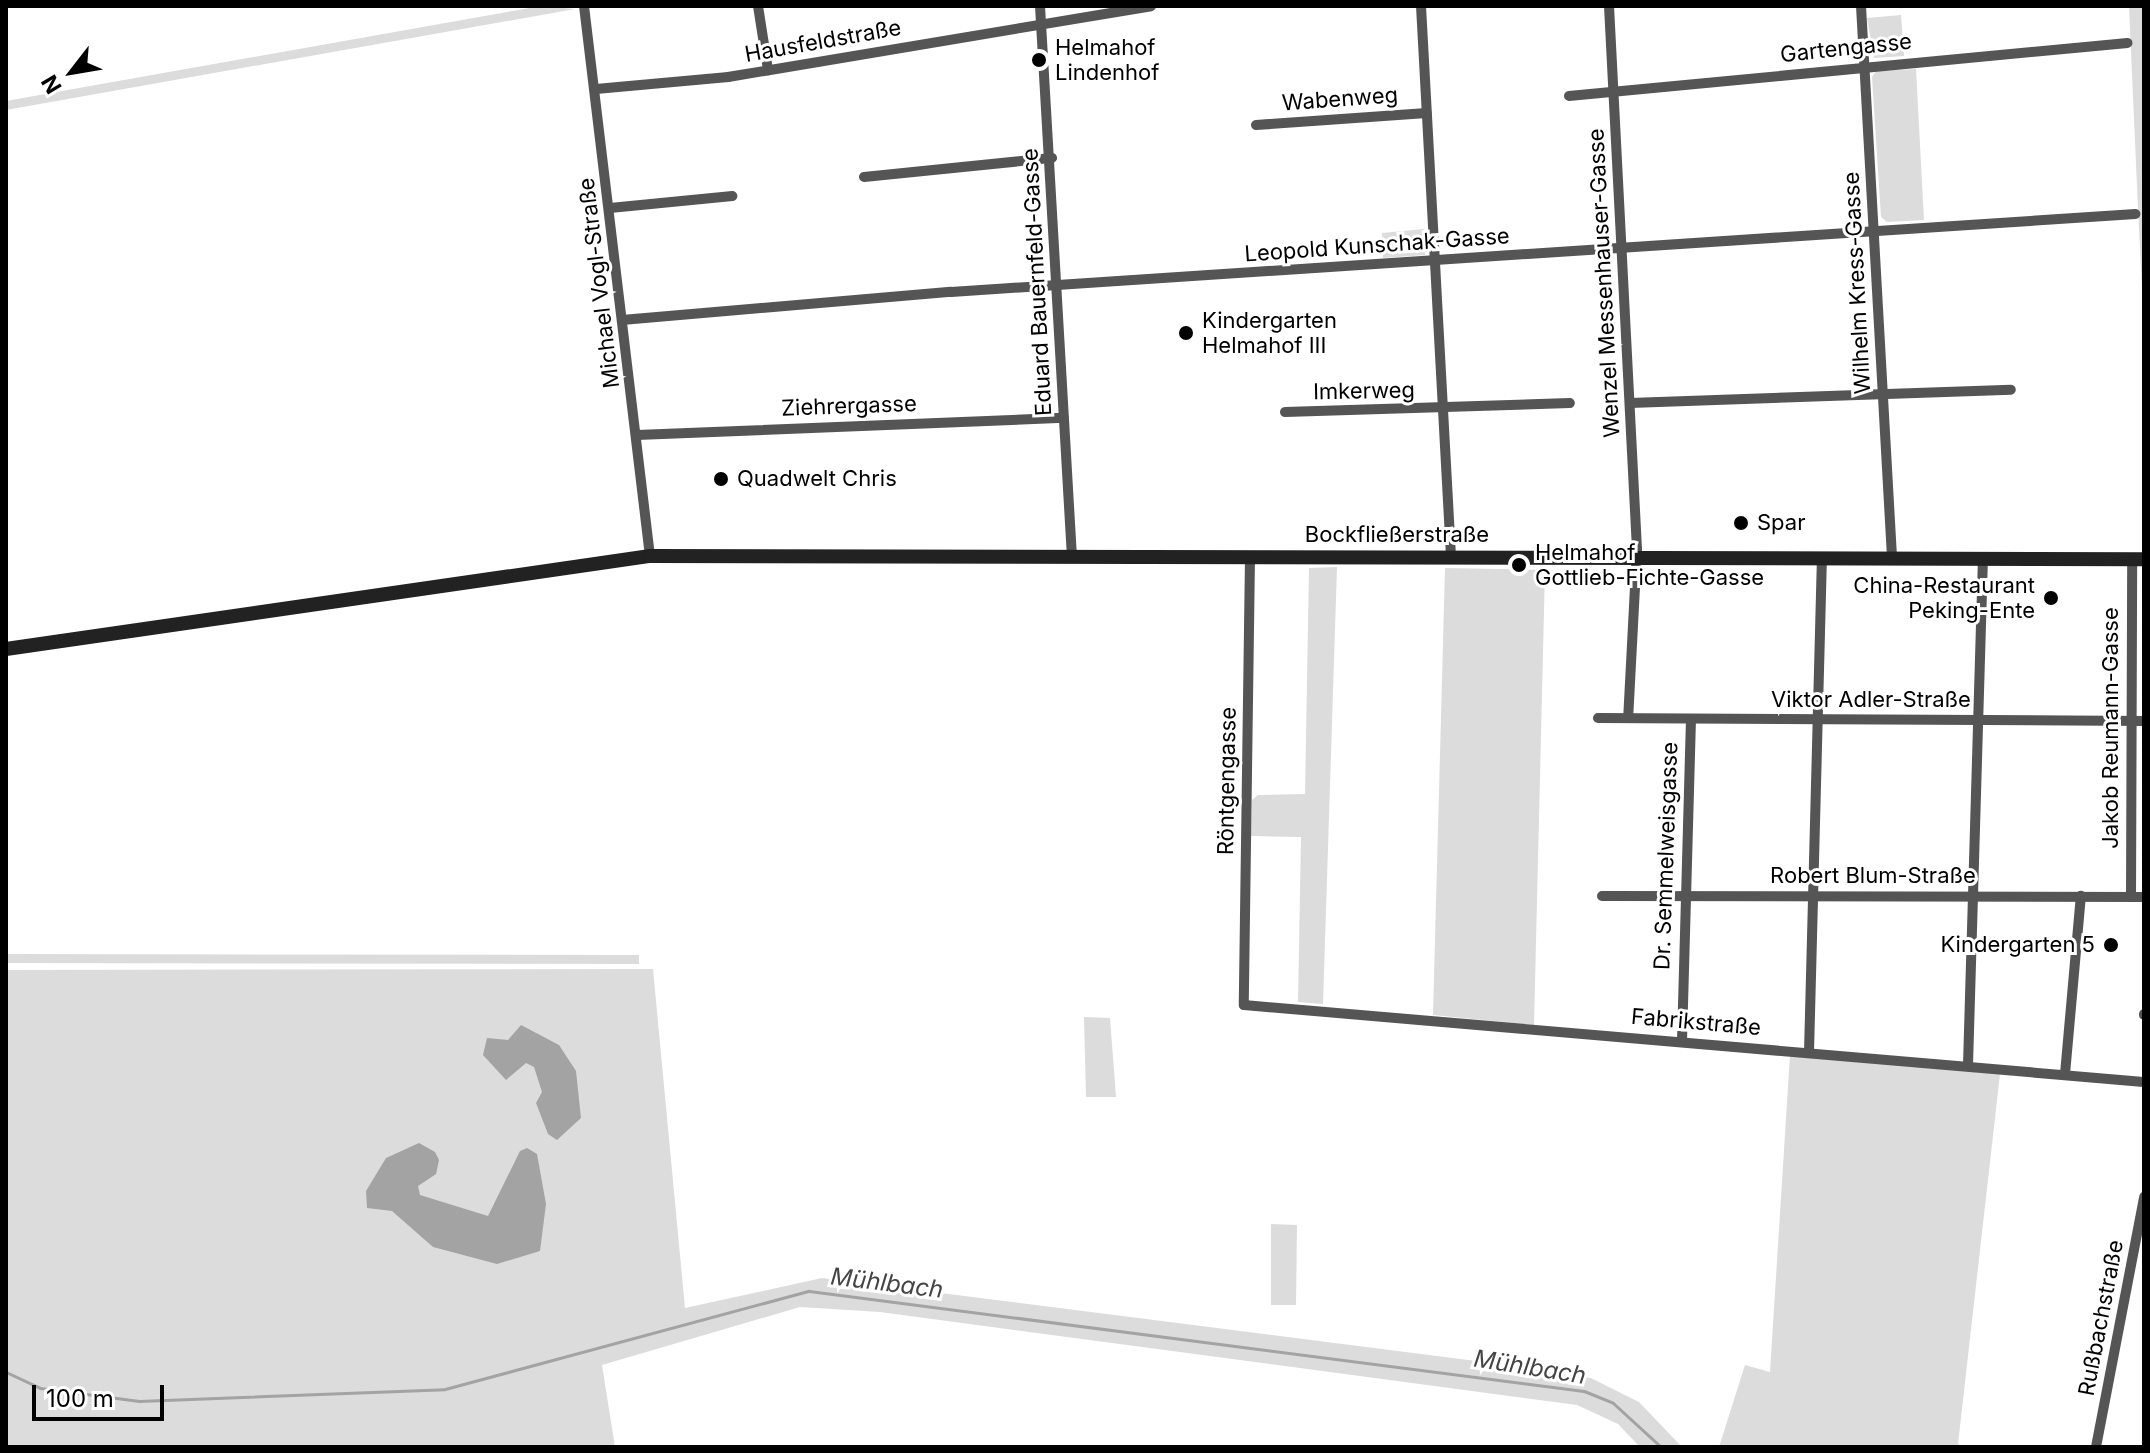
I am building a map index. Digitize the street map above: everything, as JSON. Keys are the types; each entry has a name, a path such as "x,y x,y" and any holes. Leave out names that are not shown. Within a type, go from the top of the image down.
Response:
{"main road":[{"name":"Bockfließerstraße","path":"6,649 650,556 2138,559"}],"street":[{"name":"Michael Vogl-Straße","path":"584,6 650,556"},
{"path":"758,6 768,70"},
{"name":"Eduard Bauernfeld-Gasse","path":"1040,6 1052,158 1072,557"},
{"name":"Hausfeldstraße","path":"596,89 768,70 1151,6"},
{"path":"1421,6 1451,557"},
{"name":"Wenzel Messenhauser-Gasse","path":"1609,6 1635,557 1628,718"},
{"name":"Wilhelm Kress-Gasse","path":"1861,6 1892,557"},
{"name":"Gartengasse","path":"1569,96 2127,43"},
{"name":"Wabenweg","path":"1256,125 1427,113"},
{"path":"864,177 1052,158"},
{"path":"610,208 732,196"},
{"name":"Leopold Kunschak-Gasse","path":"622,320 1058,286 2135,214"},
{"path":"1630,403 2011,390"},
{"name":"Imkerweg","path":"1285,412 1444,410 1570,403"},
{"name":"Ziehrergasse","path":"637,435 1064,418"},
{"name":"Röntgengasse","path":"1244,1005 1250,557"},
{"path":"1809,1052 1822,558"},
{"path":"1968,1065 1983,558"},
{"name":"Jakob Reumann-Gasse","path":"2131,897 2131,721 2138,559"},
{"name":"Viktor Adler-Straße","path":"1598,718 1691,721 2144,721"},
{"name":"Dr. Semmelweisgasse","path":"1682,1041 1691,721"},
{"name":"Robert Blum-Straße","path":"1602,896 2144,897"},
{"path":"2065,1074 2081,896"},
{"name":"Fabrikstraße","path":"1244,1005 2144,1082"},
{"name":"Rußbachstraße","path":"2096,1447 2144,1197"}],"shaded area":[{"path":"541,6 575,9 6,110 6,101"},
{"path":"2129,6 2144,6 2144,329 2138,209"},
{"path":"1901,15 1904,56 1874,58 1867,18"},
{"path":"1916,69 1924,220 1887,222 1881,217 1872,77 1876,71"},
{"path":"1424,229 1425,255 1383,258 1382,233"},
{"path":"1337,567 1323,1004 1298,1002 1301,837 1251,836 1252,800 1258,795 1305,794 1309,568"},
{"path":"1445,568 1545,570 1534,1025 1433,1015"},
{"path":"6,954 639,955 639,964 6,963"},
{"path":"653,969 685,1308 822,1278 1484,1362 1591,1378 1639,1402 1682,1447 1640,1447 1618,1424 1577,1405 880,1312 800,1307 602,1365 615,1447 6,1447 6,970"},
{"path":"1084,1017 1110,1018 1116,1097 1086,1097"},
{"path":"521,1025 559,1045 576,1071 581,1118 557,1140 548,1134 536,1103 542,1092 534,1067 526,1063 506,1080 483,1055 487,1038 508,1040"},
{"path":"1790,1055 2000,1074 1958,1444 1964,1447 1719,1447 1745,1365 1770,1372"},
{"path":"419,1143 435,1152 439,1160 436,1174 418,1186 420,1195 488,1216 520,1151 527,1148 537,1154 546,1204 540,1251 497,1264 433,1247 392,1211 367,1208 366,1191 386,1158"},
{"path":"1271,1224 1297,1225 1296,1305 1271,1305"}],"waterway":[{"name":"Mühlbach","path":"6,1372 40,1388 139,1401 445,1389 809,1291 1584,1391 1613,1403 1661,1447"}],"place":[{"name":"Helmahof Lindenhof","path":"1039,60"},
{"name":"Kindergarten Helmahof III","path":"1186,333"},
{"name":"Quadwelt Chris","path":"721,479"},
{"name":"Spar","path":"1741,523"},
{"name":"Helmahof Gottlieb-Fichte-Gasse","path":"1519,565"},
{"name":"China-Restaurant Peking-Ente","path":"2051,598"},
{"name":"Kindergarten 5","path":"2111,945"}]}
